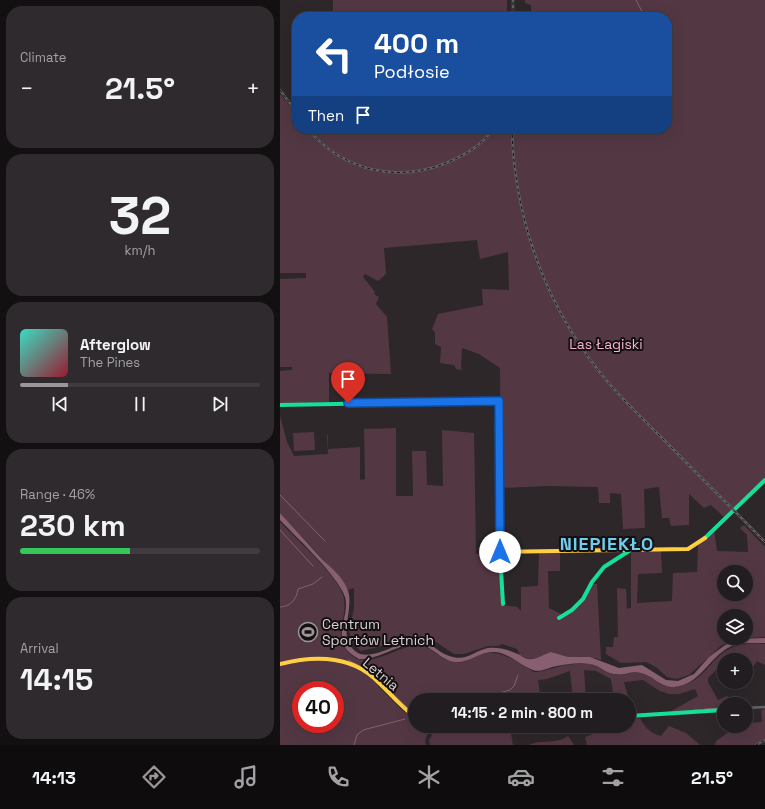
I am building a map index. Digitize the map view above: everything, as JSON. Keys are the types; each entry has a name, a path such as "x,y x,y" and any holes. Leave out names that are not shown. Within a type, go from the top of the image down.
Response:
{"street":[{"path":"280,405 499,401 500,552 503,604"},
{"path":"500,552 688,549 700,542 762,485 765,480"},
{"path":"560,618 572,610 583,599 604,567 630,550"},
{"name":"Letnia","path":"280,664 297,660 325,659 352,664 370,675 408,710"},
{"path":"753,708 765,707"},
{"path":"636,716 717,710"}],"green space":[{"path":"333,0 507,0 507,12 333,12"},
{"name":"Las Łagiski","path":"525,0 765,0 765,478 724,517 711,505 704,508 689,494 689,525 671,526 669,518 662,518 659,487 644,489 645,528 623,529 621,494 610,493 610,503 599,503 598,487 548,486 501,488 500,368 479,354 462,348 462,370 456,369 454,365 440,363 441,347 435,344 435,333 432,329 438,314 483,305 482,289 509,290 508,252 480,259 477,240 384,248 386,274 378,281 365,274 363,277 375,292 374,294 379,297 376,304 387,317 391,374 329,373 329,402 280,404 280,371 292,370 292,367 280,367 280,279 306,278 306,273 280,273 280,94 292,109 292,134 672,134 672,12 531,12 531,5 525,3"},
{"path":"280,416 287,442 294,456 328,454 327,435 328,449 360,447 360,480 365,479 364,429 396,428 396,496 413,496 412,451 426,451 427,485 443,486 442,430 474,433 476,554 499,554 502,605 517,607 521,611 521,587 538,586 539,553 560,553 560,571 548,571 549,608 565,616 570,613 584,598 593,584 597,584 601,660 595,658 568,657 551,652 537,658 528,659 520,655 517,649 502,644 498,646 488,646 464,654 454,654 436,642 416,638 361,651 355,646 350,636 350,626 354,608 354,588 348,590 343,581 280,513"},
{"path":"314,432 315,450 294,451 293,433"},
{"path":"280,522 306,547 333,577 339,587 343,595 344,603 341,635 343,643 354,657 360,660 374,659 418,645 427,648 445,659 456,662 466,661 484,654 496,653 519,663 534,672 577,664 591,664 616,675 640,673 662,684 672,687 691,682 700,676 717,658 717,669 708,678 708,682 717,698 717,710 668,713 698,696 695,689 679,694 669,694 660,691 643,680 624,682 627,693 613,693 611,679 596,671 584,670 586,693 572,693 570,671 547,679 538,680 540,693 408,693 408,710 392,695 393,692 391,693 380,682 377,685 408,714 408,733 428,733 425,741 426,745 280,745"},
{"path":"744,525 765,547 765,637 753,638 753,609 717,609 717,645 722,645 689,675 677,679 667,677 656,667 646,662 621,663 606,654 606,647 613,647 614,637 618,637 617,588 626,589 627,609 631,608 631,551 661,551 662,573 638,574 637,603 672,601 673,573 697,572 698,545 714,530 717,551 748,552 747,535 740,528"},
{"path":"765,644 765,665 757,661 753,667 753,653 723,653 733,647"},
{"path":"765,709 765,739 754,745 715,745 716,741 727,733 753,733 753,723 762,722 761,710"},
{"path":"636,718 640,718 646,727 654,734 661,736 669,726 686,733 700,745 587,745 585,737 594,733 636,733"},
{"path":"433,733 511,733 513,745 430,745 429,740"},
{"path":"568,736 574,745 529,745 538,742 563,739"}],"shaded area":[{"path":"280,513 345,584 349,596 346,629 347,637 355,651 360,654 373,654 407,642 422,641 447,655 458,658 463,658 488,648 508,650 526,659 536,658 551,652 568,657 590,657 619,668 642,665 666,680 678,681 694,674 709,657 725,645 736,645 721,653 717,653 717,656 698,676 691,681 674,687 664,685 646,674 634,672 614,674 586,663 577,663 536,671 510,657 495,652 485,653 465,661 455,662 449,661 431,649 415,644 401,647 366,659 359,659 349,653 342,638 346,605 345,597 341,589 326,568 280,520"},
{"path":"753,638 765,638 765,643 753,643"}],"waterway":[{"path":"636,0 642,12"},
{"path":"280,495 325,541"},
{"path":"280,530 313,566"},
{"path":"280,607 290,604 295,599 298,589 313,584 322,577"},
{"path":"348,660 366,669 379,680"},
{"path":"499,693 510,690 514,686 518,675"},
{"path":"381,682 391,692"},
{"path":"393,694 408,708"},
{"path":"705,709 717,708"},
{"path":"694,710 701,710"},
{"path":"354,745 357,735 363,730 405,719"}],"railway":[{"path":"513,0 513,12"},
{"path":"280,90 292,106"},
{"path":"313,134 337,155 372,169 390,172 409,172 427,169 446,163 460,157 478,145 489,134"},
{"path":"512,134 518,190 533,250 557,306 572,333 597,369 616,391 765,542"},
{"path":"756,745 765,740"}],"traffic: fast":[{"path":"280,405 499,401 500,552 503,604"},
{"path":"705,538 765,480"},
{"path":"559,618 572,610 583,599 592,582 604,567 629,551"},
{"path":"636,716 717,710"}],"traffic: slow":[{"path":"500,552 688,549 705,538"},
{"path":"280,664 292,661 329,659 353,665 364,670 374,678 408,711"}],"place":[{"name":"Centrum Sportów Letnich","path":"308,632"}],"district":[{"name":"NIEPIEKŁO","path":"607,543"}],"route":[{"path":"348,403 499,401 500,552"}]}
